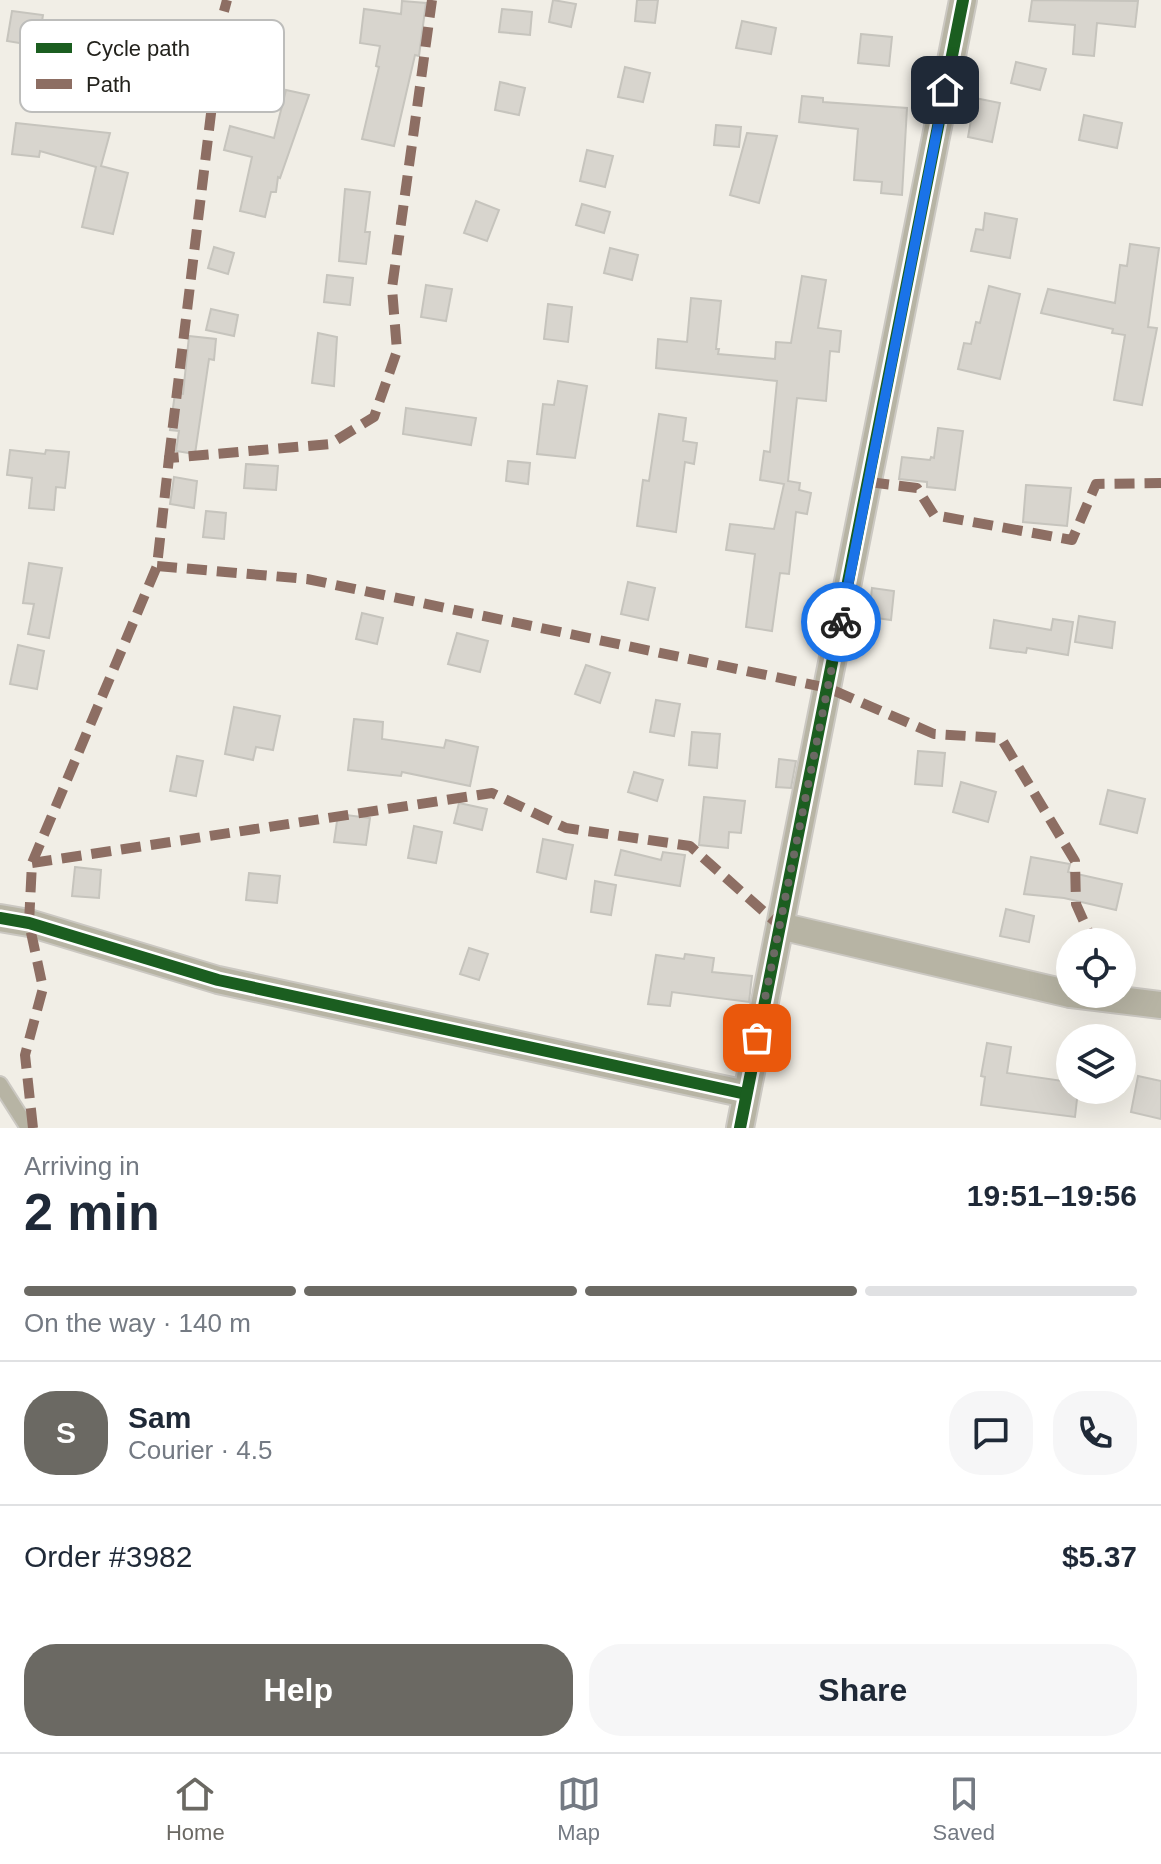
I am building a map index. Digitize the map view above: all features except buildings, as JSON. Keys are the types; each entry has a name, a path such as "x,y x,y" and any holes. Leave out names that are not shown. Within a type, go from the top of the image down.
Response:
{"street":[{"path":"740,1128 963,0"},
{"path":"0,918 29,923 218,980 746,1094"},
{"path":"780,926 1056,990"},
{"path":"1136,1002 1161,1005"}],"lane":[{"path":"0,1084 28,1128"}],"marked path":[{"path":"222,20 227,0"},
{"path":"33,1128 25,1055 43,988 29,923 32,863 157,566 169,458 330,444 374,417 397,351 392,288 432,0"},
{"path":"169,458 211,112"},
{"path":"869,482 917,488 934,515 1072,540 1096,484 1161,483"},
{"path":"157,566 307,579 828,688 934,734 1001,738 1075,861 1076,904 1087,928"},
{"path":"32,863 492,793 566,828 690,846 780,926"}],"cycle path":[{"path":"740,1128 963,0"},
{"path":"0,918 29,923 218,980 746,1094"}],"way so far":[{"path":"757,1038 841,622"}],"route":[{"path":"841,622 945,90"}]}
